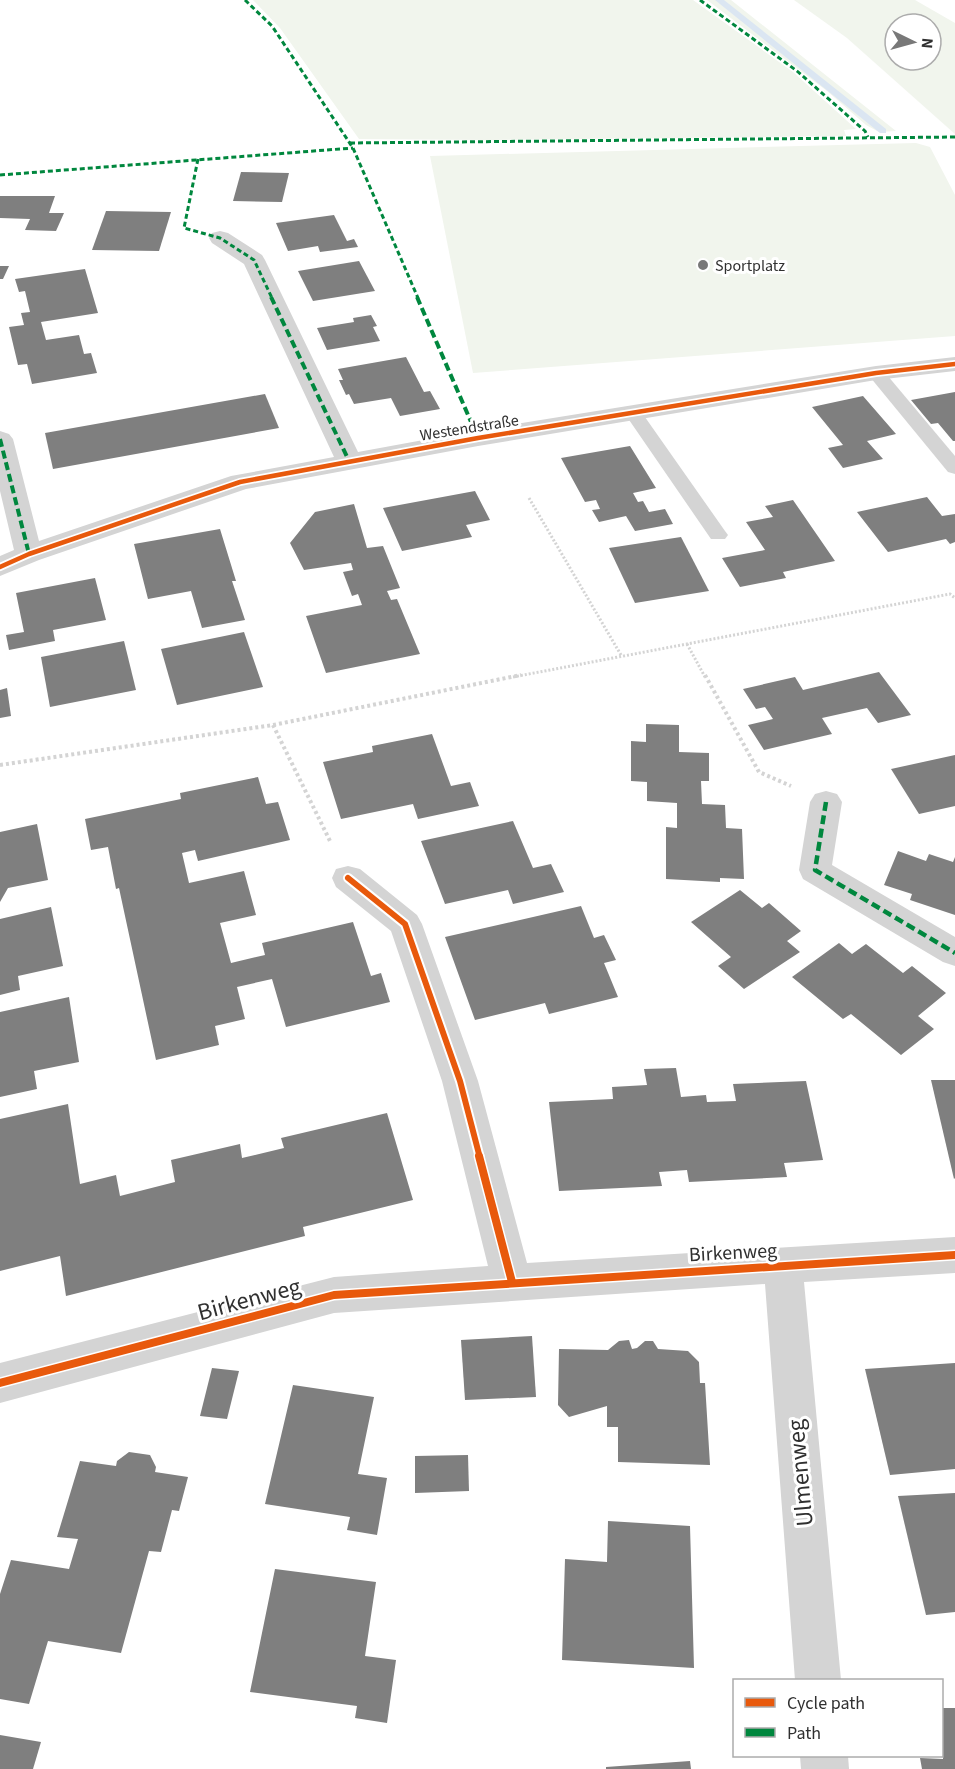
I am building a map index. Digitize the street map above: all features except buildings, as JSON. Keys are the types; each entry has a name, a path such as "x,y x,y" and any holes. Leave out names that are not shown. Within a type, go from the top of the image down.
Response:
{"street":[{"path":"220,238 254,260 348,461"},
{"name":"Westendstraße","path":"0,567 29,554 240,482 348,461 876,373 955,364"},
{"path":"0,440 29,554"},
{"path":"826,802 815,870 955,953"},
{"path":"348,878 405,924 459,1081 512,1282"},
{"name":"Birkenweg","path":"0,1383 334,1295 955,1255"},
{"name":"Ulmenweg","path":"783,1265 818,1679"}],"lane":[{"path":"876,373 955,468"},
{"path":"634,414 718,535"}],"path":[{"path":"529,498 621,655"},
{"path":"0,765 273,725 621,655 953,594 955,598"},
{"path":"687,644 759,772 826,802"},
{"path":"273,725 348,878"}],"shaded area":[{"path":"253,0 693,0 793,72 856,129 844,130 846,136 493,140 359,139 280,28"},
{"path":"707,0 731,0 896,131 879,132 866,125 827,91"},
{"path":"794,0 915,0 936,12 883,12 883,70 847,38"},
{"path":"943,16 955,23 955,134 885,72 943,72"},
{"name":"Sportplatz","path":"916,143 930,147 955,195 955,336 473,373 430,156"}],"waterway":[{"path":"719,0 883,131"}],"marked path":[{"path":"245,0 272,26 353,148 478,438"},
{"path":"700,0 797,71 865,131 868,137"},
{"path":"350,143 955,137"},
{"path":"0,175 353,148"},
{"path":"198,159 184,228 220,238 254,260 349,461"},
{"path":"0,439 29,554"},
{"path":"826,802 815,870 955,953"}],"cycle path":[{"path":"0,567 29,554 240,482 478,438 876,373 955,364"},
{"path":"348,878 405,924 460,1081 512,1282"},
{"path":"0,1383 334,1295 955,1255"}],"place":[{"name":"Sportplatz","path":"703,265"}]}
